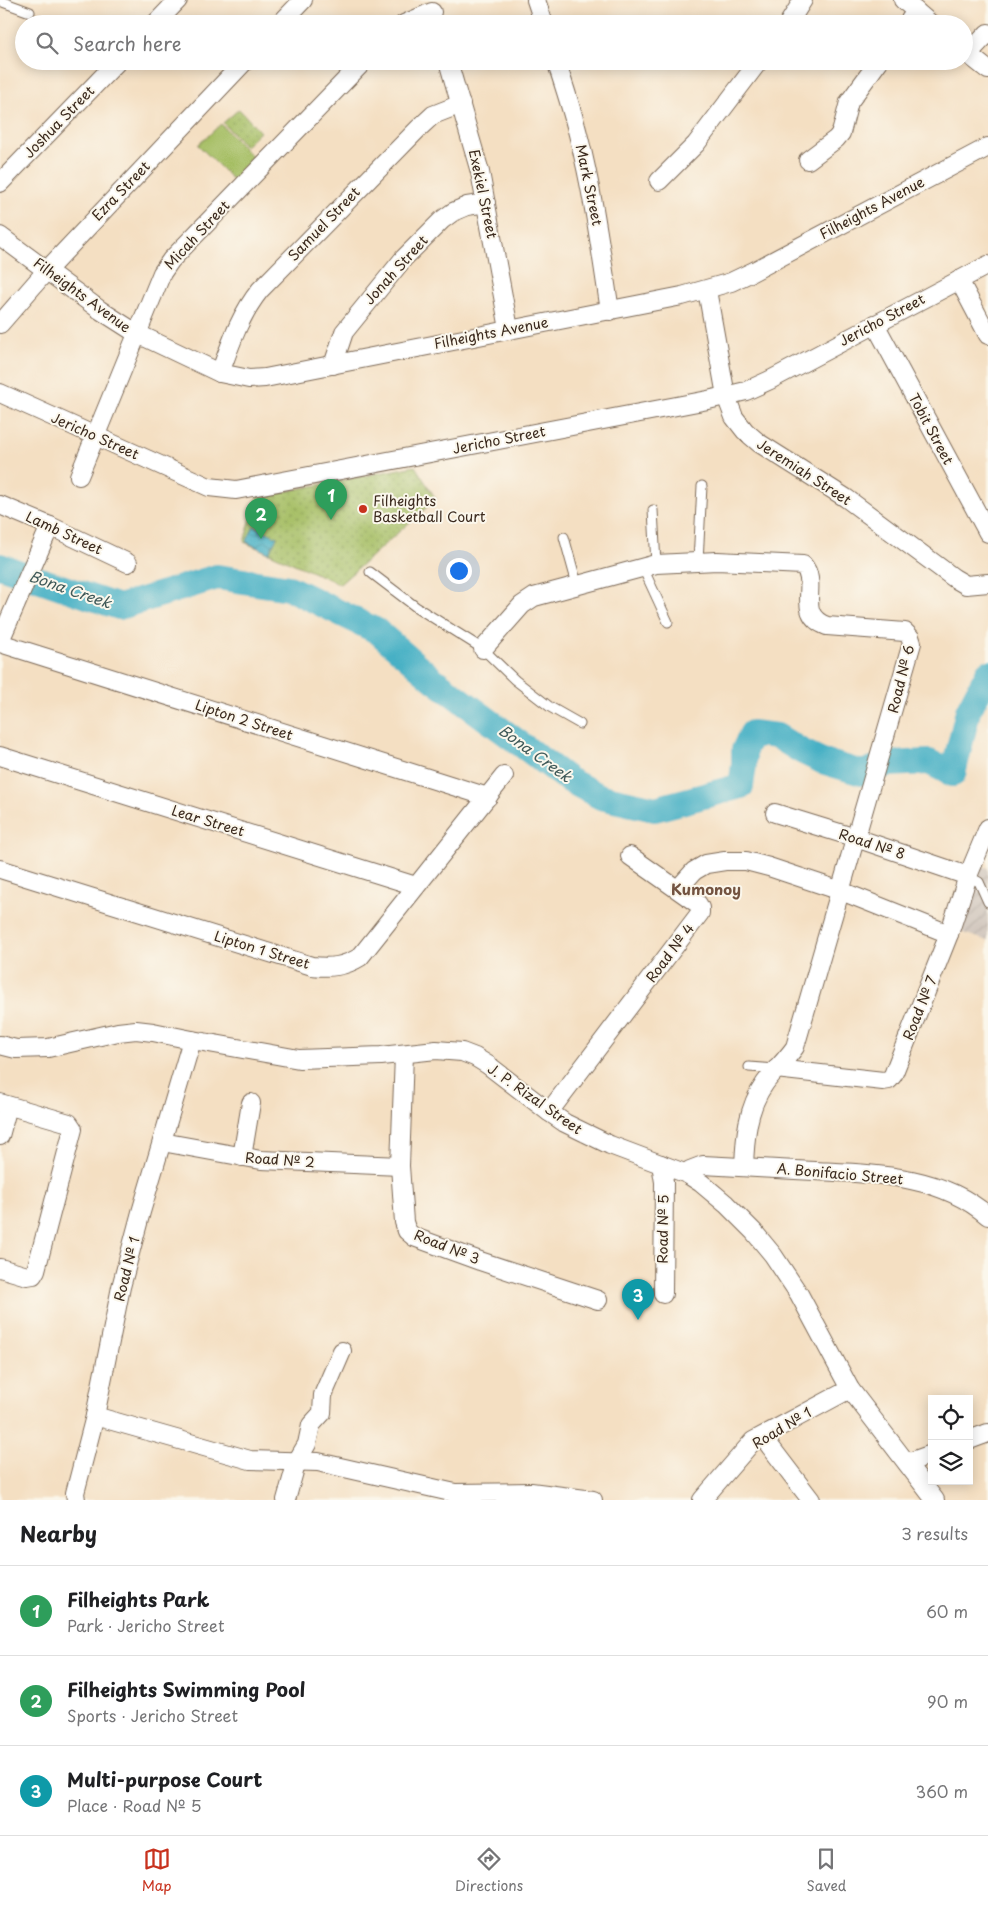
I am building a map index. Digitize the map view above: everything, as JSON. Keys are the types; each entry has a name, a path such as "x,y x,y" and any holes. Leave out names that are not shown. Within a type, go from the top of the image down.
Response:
{"street":[{"path":"164,15 178,0"},
{"path":"289,15 303,0"},
{"path":"536,0 541,15"},
{"path":"794,15 803,0"},
{"path":"973,46 988,33"},
{"path":"973,58 988,70"},
{"name":"Joshua Street","path":"0,183 109,70"},
{"name":"Ezra Street","path":"0,324 46,270 236,70"},
{"name":"Micah Street","path":"79,476 162,273 171,260 355,70"},
{"name":"Exekiel Street","path":"451,70 486,202 509,329"},
{"name":"Mark Street","path":"559,70 578,134 588,179 610,311"},
{"path":"659,180 696,144 752,70"},
{"path":"808,160 841,133 849,102 872,70"},
{"name":"Samuel Street","path":"220,372 248,304 260,290 433,115 461,104"},
{"name":"Filheights Avenue","path":"0,236 100,310 136,333 220,372 250,379 265,378 509,329 610,311 706,290 731,282 752,272 988,147"},
{"name":"Jonah Street","path":"333,365 344,332 404,258 442,220 453,212 467,206 486,202"},
{"name":"Jericho Street","path":"0,393 209,487 236,490 746,391 988,265"},
{"path":"959,280 988,335"},
{"name":"Jeremiah Street","path":"706,290 726,396 734,417 745,431 759,443 846,498 954,578 966,585 988,583"},
{"name":"Tobit Street","path":"875,324 988,533"},
{"name":"Lamb Street","path":"0,505 50,526 128,563"},
{"path":"0,642 50,526"},
{"name":"Road № 6","path":"483,649 522,605 534,597 650,566 698,561 803,566 808,575 810,610 813,618 818,623 827,626 905,632 910,637 912,643 795,1047 764,1085 750,1116 746,1134 744,1167"},
{"name":"Lipton 2 Street","path":"0,642 488,797"},
{"name":"Lear Street","path":"0,756 416,886"},
{"name":"Lipton 1 Street","path":"0,869 302,963 325,968 338,967 360,957 504,776"},
{"name":"Road № 8","path":"775,813 968,876"},
{"name":"Road № 7","path":"776,1069 889,1080 893,1075 949,934 968,876 988,828"},
{"name":"Road № 4","path":"549,1112 700,913 698,904 630,856"},
{"path":"678,889 694,870 706,864 725,861 746,861 840,891 949,934"},
{"name":"J. P. Rizal Street","path":"0,1045 16,1049 48,1048 118,1032 136,1030 299,1059 404,1054 436,1050 462,1052 475,1058 488,1065 549,1112 587,1135 610,1146 687,1174 726,1204 754,1232 773,1255 799,1294 850,1389 936,1500"},
{"name":"Road № 1","path":"76,1500 75,1493 95,1416 122,1287 141,1212 192,1040"},
{"name":"Road № 3","path":"404,1054 400,1166 404,1222 408,1231 414,1237 480,1261 598,1300"},
{"path":"242,1157 251,1103"},
{"path":"0,1136 4,1105 69,1123 73,1129 36,1270 33,1274 26,1276 0,1268"},
{"name":"Road № 2","path":"162,1142 242,1157 400,1166"},
{"name":"Road № 5","path":"661,1164 664,1182 663,1294"},
{"name":"A. Bonifacio Street","path":"687,1174 690,1170 703,1165 878,1174 919,1181 954,1194 977,1207 988,1216"},
{"path":"286,1500 297,1461 307,1444 311,1425 322,1413 322,1395 342,1351"},
{"name":"Road № 1","path":"702,1500 753,1441 850,1389"},
{"path":"95,1416 250,1460 318,1462 466,1497 504,1491 531,1492 593,1500"},
{"path":"973,1439 988,1434"},
{"path":"763,1437 811,1500"},
{"path":"907,1463 928,1455"}],"lane":[{"path":"0,1 30,12"},
{"path":"698,561 702,486"},
{"path":"652,510 650,566 668,622"},
{"path":"564,538 577,584"},
{"path":"370,572 416,607 483,649 515,680 550,707 580,724"},
{"path":"968,876 979,882 988,902"},
{"path":"749,1067 776,1069"}],"shaded area":[{"path":"981,866 988,868 988,941 957,931"}],"green space":[{"path":"239,109 260,132 245,146 223,123"},
{"path":"221,124 255,160 233,180 198,145"},
{"path":"415,466 436,499 340,584 244,542 257,497"}],"water":[{"path":"254,526 277,537 269,553 246,542"}],"waterway":[{"name":"Bona Creek","path":"0,566 119,607 217,577 289,588 377,631 434,680 569,780 601,797 655,809 741,786 744,750 752,733 777,736 822,761 862,773 887,764 929,762 953,774 968,711 988,673"}],"place":[{"name":"Filheights Basketball Court","path":"363,509"},
{"name":"Filheights Park","path":"331,520"},
{"name":"Filheights Swimming Pool","path":"261,539"},
{"name":"Multi-purpose Court","path":"638,1320"}],"district":[{"name":"Kumonoy","path":"706,890"}]}
